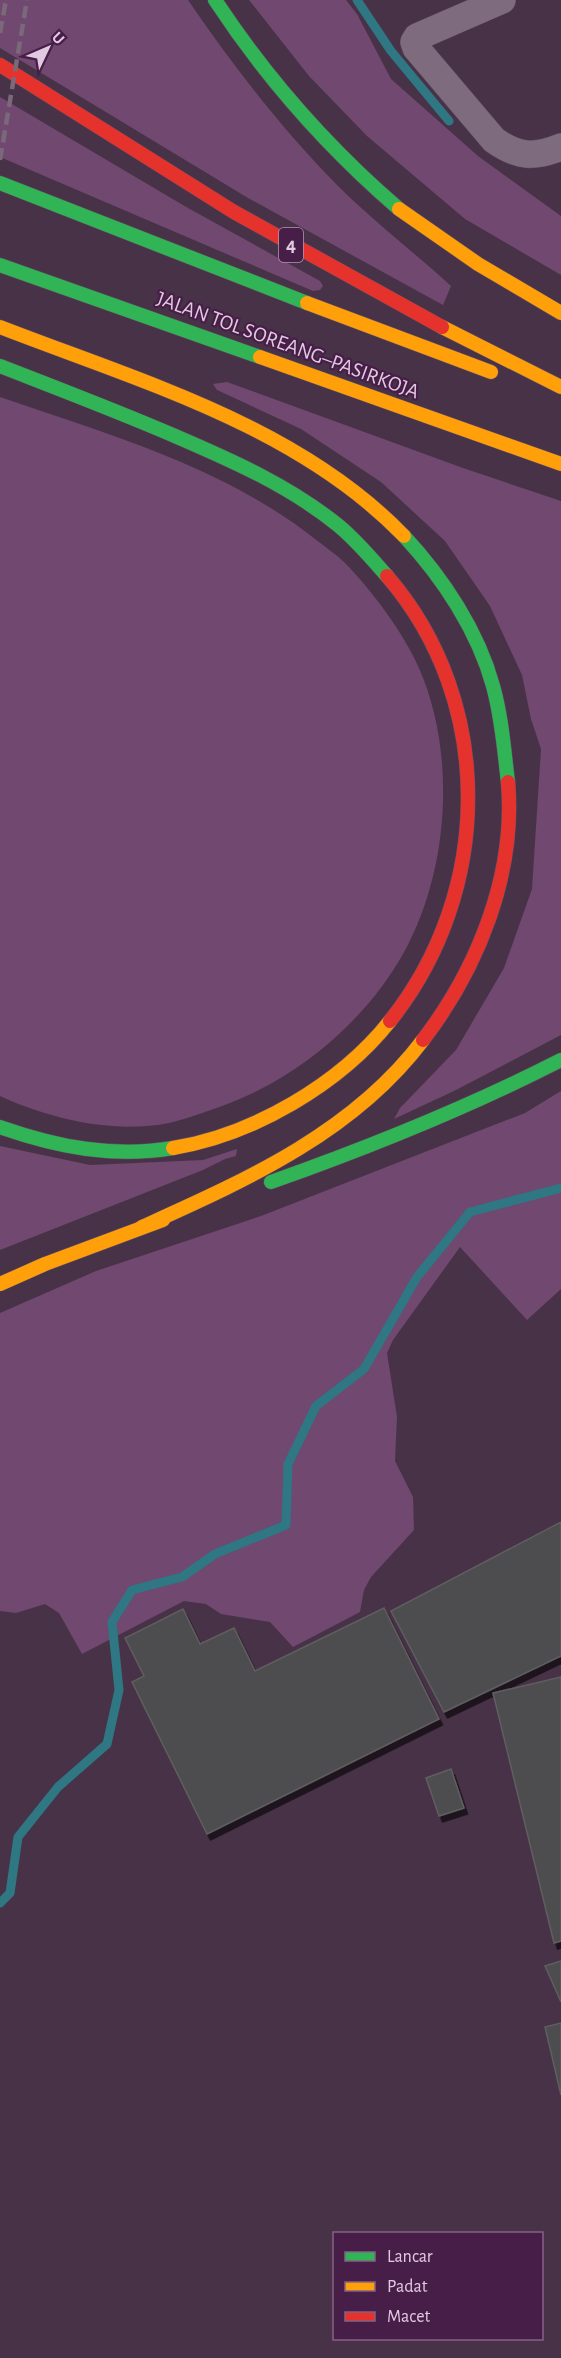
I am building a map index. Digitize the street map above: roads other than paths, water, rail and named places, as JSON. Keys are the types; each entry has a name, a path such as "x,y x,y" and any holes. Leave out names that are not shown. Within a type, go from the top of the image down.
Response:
{"highway":[{"path":"215,0 235,32 291,102 346,162 400,209 454,249 561,313"},
{"name":"4","path":"0,65 180,179 291,245 452,333 561,387"},
{"path":"0,183 201,263 507,378"},
{"name":"JALAN TOL SOREANG–PASIRKOJA","path":"0,265 561,464"},
{"path":"0,327 235,421 289,448 332,474 370,503 404,535 432,569 459,610 485,660 499,711 508,762 509,812 505,862 494,905 462,984 436,1026 376,1092 346,1117 260,1171 142,1227"},
{"path":"0,366 152,426 227,459 267,479 312,507 358,543 389,578 423,625 446,671 463,726 470,778 468,834 460,885 427,965 397,1013 364,1049 329,1079 286,1108 247,1128 209,1141 164,1151 120,1154 72,1149 20,1136 0,1127"},
{"path":"528,386 561,397"},
{"path":"0,1284 142,1227 401,1135 508,1088 561,1059"}],"street":[{"path":"502,0 417,37 414,42 416,48 494,140 507,149 521,155 536,154 561,147"}],"waterway":[{"path":"357,0 391,51 449,121"},
{"path":"0,1903 10,1893 18,1837 58,1787 107,1744 119,1690 112,1622 132,1590 182,1577 215,1554 286,1525 288,1464 316,1406 364,1369 417,1277 470,1212 561,1188"}],"railway":[{"path":"0,33 6,0"},
{"path":"0,160 27,0"}]}
